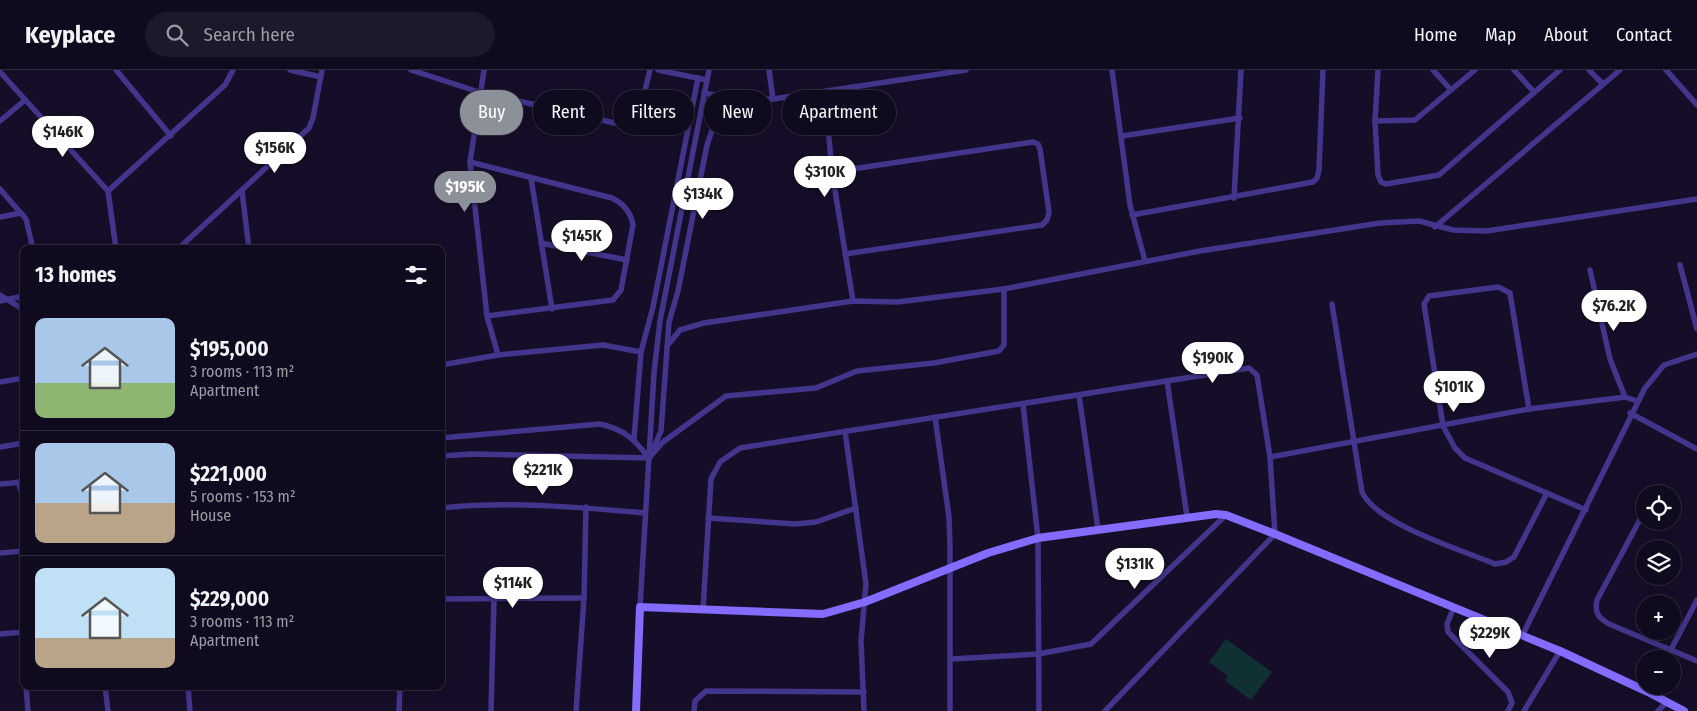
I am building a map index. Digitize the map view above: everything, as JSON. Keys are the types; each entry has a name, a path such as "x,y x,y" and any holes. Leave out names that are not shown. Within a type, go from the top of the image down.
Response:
{"street":[{"path":"116,70 171,136"},
{"path":"108,191 171,136 225,85 232,70"},
{"path":"290,70 321,77"},
{"path":"182,245 311,125 322,70"},
{"path":"410,70 473,90"},
{"path":"479,90 484,70"},
{"path":"523,102 628,126 638,119 650,70"},
{"path":"658,70 707,80"},
{"path":"705,90 709,70"},
{"path":"769,70 773,99 782,98"},
{"path":"838,90 966,70"},
{"path":"1112,70 1132,215 1145,261"},
{"path":"1234,198 1240,118 1241,70"},
{"path":"1132,215 1310,184 1316,180 1319,170 1323,70"},
{"path":"1378,70 1375,121 1378,175 1381,182 1386,184 1435,177 1560,70"},
{"path":"1433,70 1451,90"},
{"path":"1375,121 1415,120 1475,70"},
{"path":"1514,70 1534,92"},
{"path":"1589,70 1602,84"},
{"path":"1436,227 1620,70"},
{"path":"1666,70 1697,105"},
{"path":"0,72 108,191 115,245"},
{"path":"634,439 641,352 653,307 698,78"},
{"path":"636,711 645,513 654,373 662,312 704,93"},
{"path":"0,121 25,100"},
{"path":"1122,136 1240,118"},
{"path":"473,135 470,162 487,316 498,354"},
{"path":"649,455 657,444 661,431 669,322 711,135"},
{"path":"829,135 832,172 853,301"},
{"path":"832,172 1032,142 1038,144 1040,149 1050,212 1047,220 1042,225 845,254"},
{"path":"470,162 612,198 620,202 632,217 633,225 621,290 613,300 487,316"},
{"path":"531,178 552,309"},
{"path":"0,189 22,213 29,226 32,245"},
{"path":"242,191 249,245"},
{"path":"666,346 680,330 704,323 853,301 897,302 1004,289 1145,261 1380,223 1419,220 1436,227 1463,231 1487,231 1697,199"},
{"path":"0,216 22,213"},
{"path":"541,243 627,260"},
{"path":"1680,265 1697,329"},
{"path":"1590,270 1610,359 1625,397"},
{"path":"1529,409 1510,293 1498,287 1432,294 1424,304 1443,426 1455,448 1465,458 1586,510"},
{"path":"445,456 472,454 649,455 663,442 726,396 816,388 857,372 964,359 999,351 1004,346 1004,289"},
{"path":"0,295 20,307"},
{"path":"0,301 20,297"},
{"path":"1332,304 1362,492 1368,503 1401,526 1495,564 1506,562 1514,557 1547,492"},
{"path":"445,364 498,354 603,345 641,352"},
{"path":"1522,636 1586,510 1637,401 1656,372 1664,364 1697,354"},
{"path":"703,610 711,479 720,462 730,453 740,448 1246,368 1252,370 1257,375 1270,457 1275,534 1105,711"},
{"path":"0,382 20,379"},
{"path":"1167,381 1187,516"},
{"path":"1079,395 1098,529"},
{"path":"1270,457 1529,409 1625,397 1637,401"},
{"path":"1023,404 1038,538 1039,711"},
{"path":"1630,414 1697,449"},
{"path":"935,417 948,517 951,660 950,711"},
{"path":"445,438 600,424 615,427 634,439 649,455"},
{"path":"845,431 864,564 865,602 862,641 864,711"},
{"path":"0,447 20,444"},
{"path":"0,484 20,482"},
{"path":"445,508 501,505 586,507 645,513"},
{"path":"576,711 584,598 586,507"},
{"path":"708,518 795,524 816,522 856,508"},
{"path":"951,660 1038,654 1084,646 1096,640 1226,515"},
{"path":"640,607 823,614 865,602 950,568 1038,538 1187,516 1226,515 1636,683"},
{"path":"1636,527 1597,600 1595,610 1600,619 1671,650 1697,600"},
{"path":"0,553 20,551"},
{"path":"445,599 584,598"},
{"path":"491,711 494,599"},
{"path":"1454,607 1447,624 1448,632 1508,692 1512,703 1508,711"},
{"path":"0,634 20,632"},
{"path":"1524,711 1560,651"},
{"path":"1681,654 1697,661"},
{"path":"26,690 28,711"},
{"path":"106,690 108,711"},
{"path":"188,690 190,711"},
{"path":"399,711 400,690"},
{"path":"694,711 695,701 706,691 864,692"},
{"path":"1658,695 1684,711"},
{"path":"1658,711 1667,702"}],"green space":[{"path":"1226,639 1272,672 1251,700 1225,681 1228,676 1209,662"}]}
